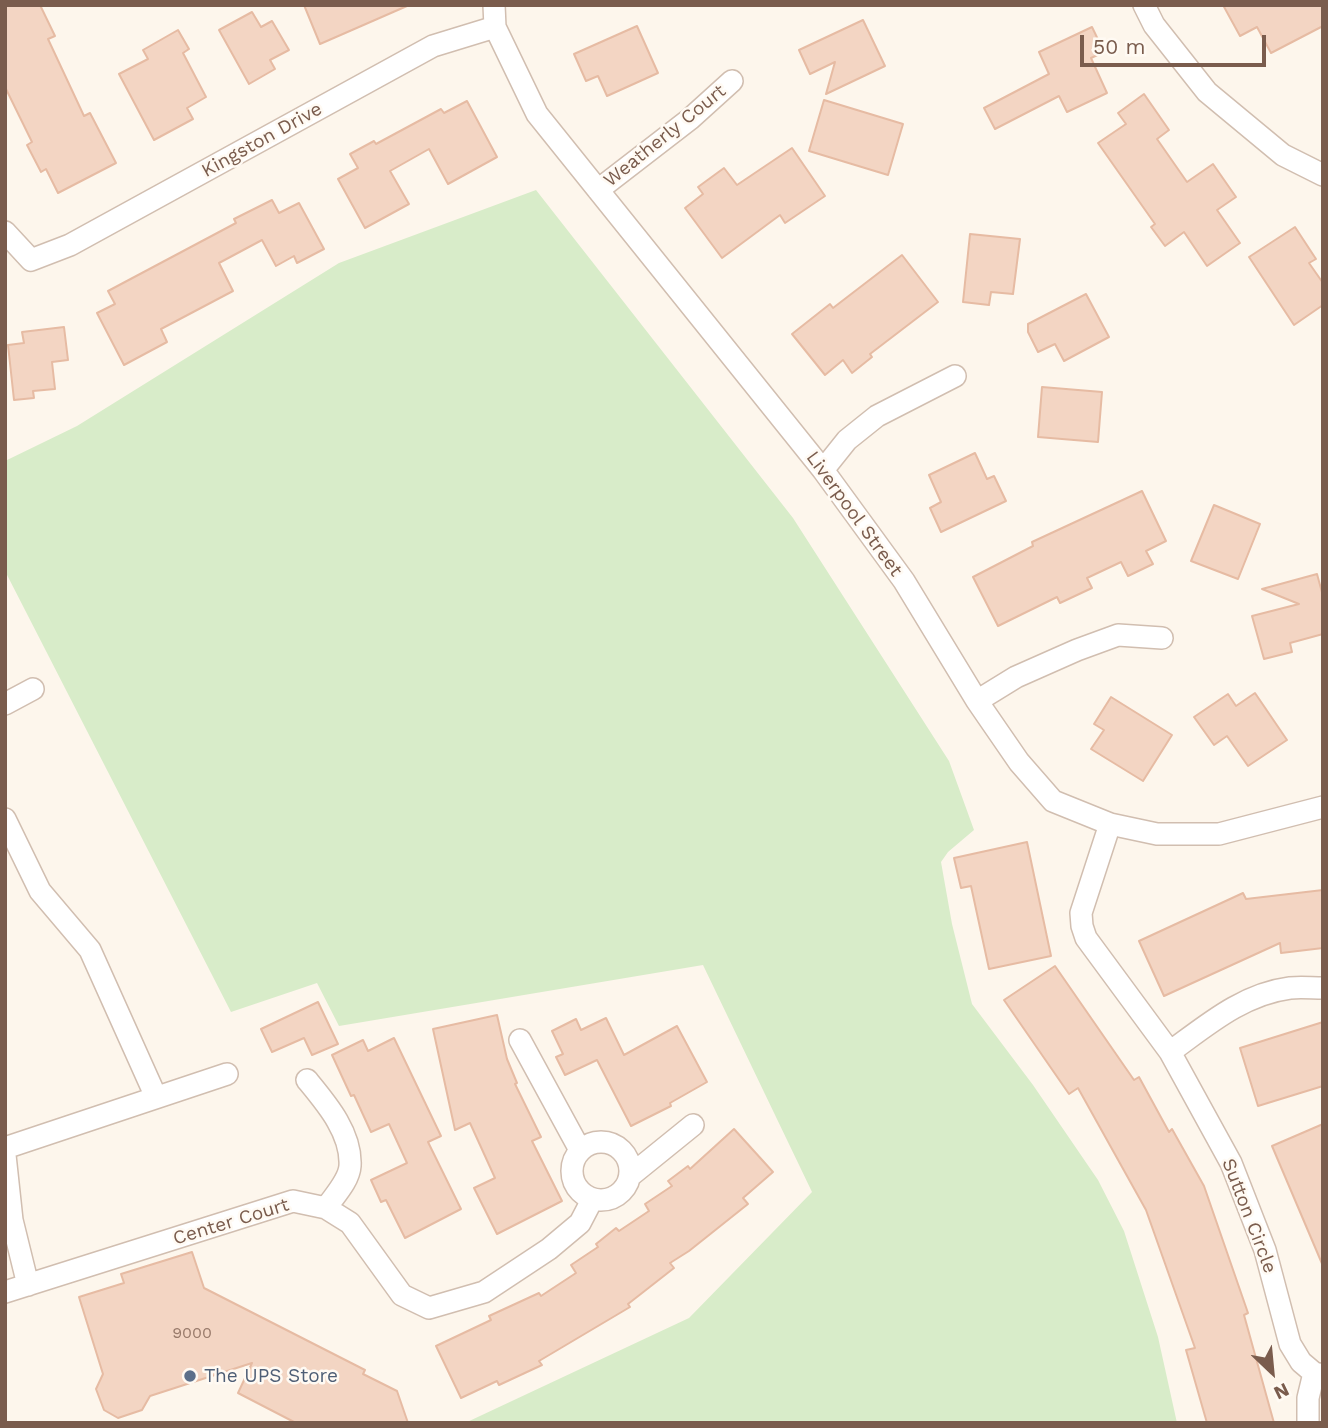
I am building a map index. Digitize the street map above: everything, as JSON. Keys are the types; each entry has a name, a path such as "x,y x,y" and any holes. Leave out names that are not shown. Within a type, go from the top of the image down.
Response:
{"street":[{"name":"Liverpool Street","path":"494,5 495,27 537,114 823,470 904,581 977,701 1019,762 1052,801 1110,824 1157,834 1219,834 1323,807"},
{"path":"1144,5 1154,25 1207,92 1283,155 1323,174"},
{"name":"Kingston Drive","path":"5,232 31,260 70,245 433,46 495,27"},
{"name":"Weatherly Court","path":"598,190 690,119 732,81"},
{"path":"823,470 847,440 877,416 955,376"},
{"path":"977,701 1016,677 1118,635 1163,638"},
{"path":"5,704 33,689"},
{"path":"5,819 40,891 90,950 156,1097"},
{"name":"Sutton Circle","path":"1110,824 1081,913 1086,938 1170,1052 1231,1163 1265,1250 1290,1344 1301,1362 1318,1374"},
{"path":"1170,1052 1227,1010 1257,997 1289,988 1323,988"},
{"path":"520,1040 580,1150"},
{"path":"5,1148 227,1074"},
{"path":"307,1080 332,1110 348,1146 351,1167 343,1185 326,1208"},
{"path":"630,1176 693,1125"},
{"path":"603,1142 615,1145 624,1153 629,1164 630,1176 625,1188 604,1201 592,1200 581,1194 574,1184 571,1172 573,1160 580,1150 590,1144 603,1142"},
{"path":"5,1155 12,1220 28,1285"},
{"name":"Center Court","path":"5,1292 293,1201 326,1208 350,1223 402,1295 429,1308 485,1292 549,1249 580,1223 592,1200"},
{"path":"1308,1423 1308,1398 1318,1374"}],"green space":[{"path":"536,190 793,518 949,761 974,830 948,852 941,862 952,924 972,1004 1033,1085 1098,1180 1124,1231 1158,1337 1177,1423 465,1423 689,1318 812,1192 703,965 339,1026 317,983 231,1012 5,571 5,461 77,426 339,263"}],"building":[{"path":"5,5 40,5 55,36 48,39 84,116 90,113 116,163 58,193 46,169 41,172 27,145 32,142 5,87"},
{"path":"304,5 407,5 407,6 320,44"},
{"path":"1223,5 1323,5 1323,26 1271,53 1257,27 1240,36"},
{"path":"252,12 261,27 272,21 289,50 270,60 275,69 249,84 219,30"},
{"path":"863,20 885,66 826,94 835,62 810,74 799,50"},
{"path":"637,26 658,73 607,96 598,76 586,81 574,54"},
{"path":"1092,27 1104,52 1091,58 1107,93 1067,112 1059,96 995,129 984,108 1049,74 1039,52"},
{"path":"178,30 189,49 183,53 206,97 187,108 193,119 154,140 119,74 148,59 143,50"},
{"path":"1144,94 1169,130 1157,139 1187,182 1213,164 1236,197 1217,210 1240,243 1207,266 1184,232 1165,246 1151,227 1155,224 1098,143 1126,124 1118,113"},
{"path":"824,100 903,124 888,175 809,151"},
{"path":"467,101 497,157 448,184 429,149 390,171 409,204 365,228 338,179 358,168 350,154 374,141 376,144 441,109 444,113"},
{"path":"792,148 825,196 785,223 780,215 722,258 685,208 703,194 698,187 724,168 737,185"},
{"path":"272,200 279,213 299,203 324,249 297,263 294,256 276,266 262,240 219,263 233,291 161,329 167,342 124,365 97,313 115,304 108,291 236,223 234,219"},
{"path":"1295,227 1316,259 1309,263 1323,283 1323,305 1294,325 1249,257"},
{"path":"970,234 1020,239 1013,294 991,292 989,305 963,302"},
{"path":"902,255 938,302 870,354 872,357 852,373 843,360 825,375 792,334 830,304 833,308"},
{"path":"1086,294 1109,337 1064,361 1055,344 1038,352 1028,332 1028,324"},
{"path":"64,327 68,360 52,362 55,389 33,391 34,398 14,400 8,345 24,343 22,332"},
{"path":"1042,387 1102,392 1098,442 1038,437"},
{"path":"975,453 987,479 994,476 1006,501 941,532 930,508 941,502 929,475"},
{"path":"1142,491 1166,541 1146,551 1153,564 1128,576 1121,562 1087,578 1092,588 1060,603 1057,597 998,626 973,577 1033,546 1032,542"},
{"path":"1214,505 1260,524 1238,579 1191,561"},
{"path":"1317,574 1323,596 1323,634 1290,643 1292,652 1264,659 1252,616 1299,604 1262,589"},
{"path":"1255,693 1287,740 1248,766 1227,736 1214,745 1194,717 1228,694 1236,706"},
{"path":"1111,697 1172,735 1143,781 1091,749 1104,730 1094,724"},
{"path":"1027,842 1051,956 989,969 971,886 961,888 954,858"},
{"path":"1323,890 1323,948 1281,953 1280,943 1164,996 1139,941 1243,893 1246,899"},
{"path":"1055,966 1134,1080 1139,1077 1169,1132 1172,1129 1204,1186 1248,1313 1244,1315 1274,1423 1207,1423 1186,1350 1195,1348 1146,1210 1078,1088 1069,1094 1004,1000"},
{"path":"318,1002 338,1044 312,1055 304,1038 272,1052 261,1029"},
{"path":"497,1015 507,1059 517,1083 515,1084 541,1137 532,1141 562,1201 497,1234 474,1188 495,1178 470,1123 455,1130 433,1029"},
{"path":"606,1018 624,1055 677,1026 707,1082 670,1103 671,1106 631,1126 597,1060 565,1075 556,1057 563,1054 552,1031 576,1019 581,1030"},
{"path":"1323,1022 1323,1086 1258,1106 1240,1048"},
{"path":"394,1038 441,1136 428,1142 461,1209 405,1238 386,1200 381,1202 371,1180 407,1163 389,1124 371,1132 332,1055 363,1040 368,1051"},
{"path":"1323,1124 1323,1266 1272,1146"},
{"path":"734,1129 773,1172 743,1198 748,1204 670,1263 674,1268 628,1304 630,1307 539,1361 542,1365 499,1385 497,1381 461,1398 436,1346 491,1320 489,1316 539,1293 541,1296 576,1273 571,1265 598,1247 596,1244 616,1228 619,1231 649,1211 645,1204 672,1186 668,1181 688,1166 690,1169"},
{"path":"192,1252 204,1288 365,1370 363,1374 397,1391 408,1423 296,1423 238,1393 252,1363 150,1396 142,1410 118,1418 104,1410 96,1389 103,1374 79,1297 124,1283 121,1274"}],"place":[{"name":"The UPS Store","path":"190,1376"}]}
